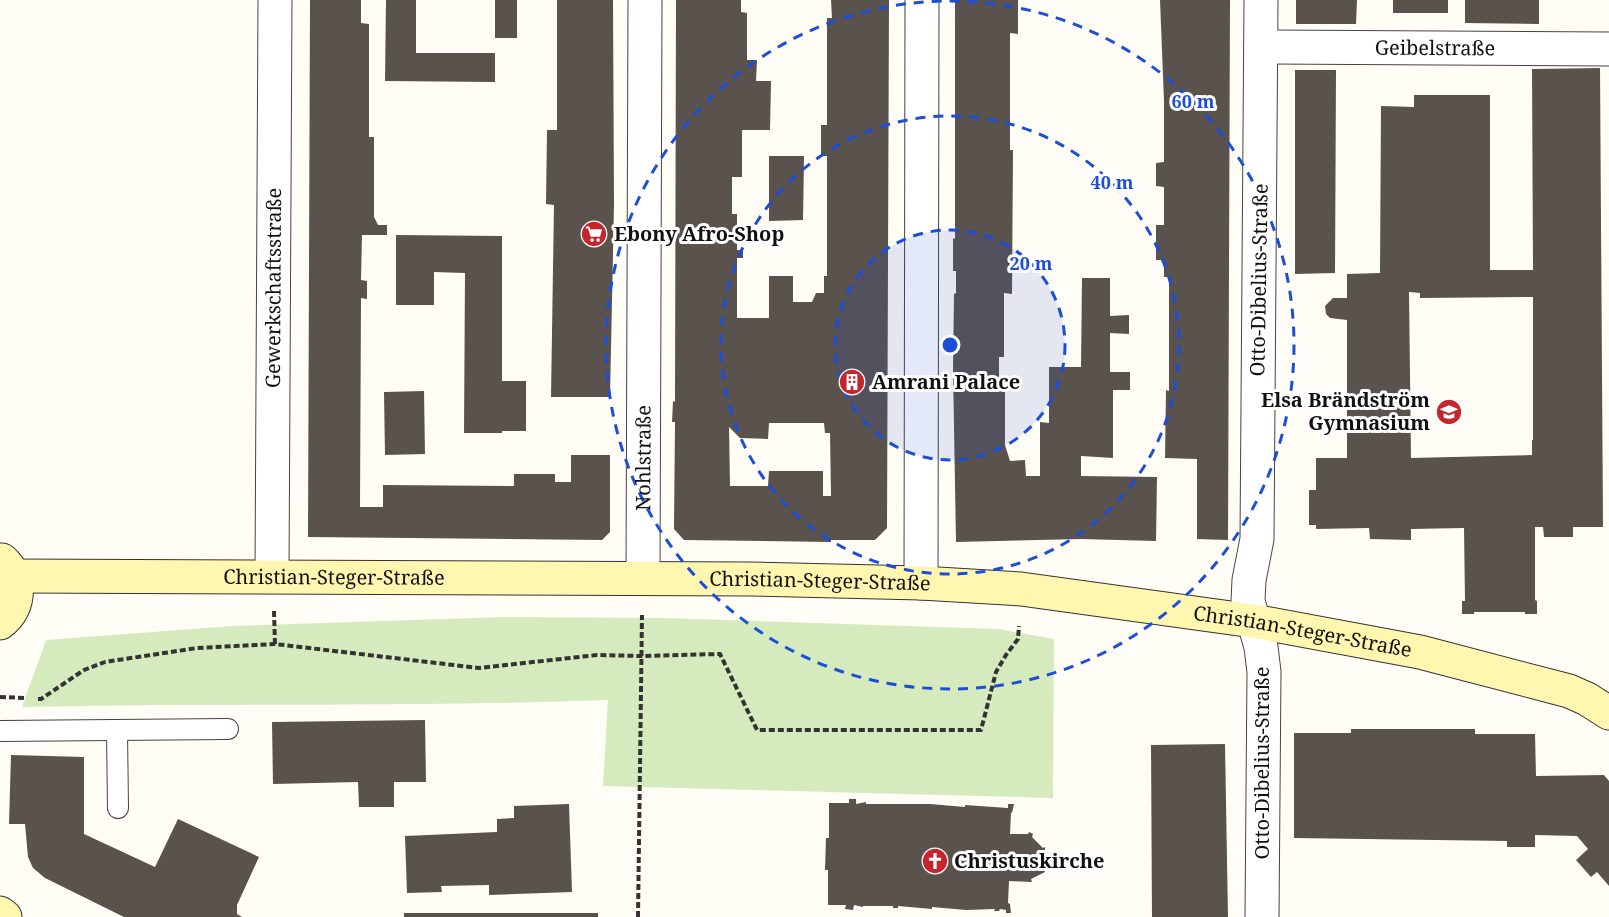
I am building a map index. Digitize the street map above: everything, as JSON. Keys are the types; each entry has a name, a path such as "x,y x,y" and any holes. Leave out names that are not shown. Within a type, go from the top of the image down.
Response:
{"main road":[{"name":"Christian-Steger-Straße","path":"7,567 272,576 643,578 921,583 1021,589 1253,621 1420,652 1569,691 1609,713"},
{"path":"0,623 15,603 17,589 7,567"},
{"path":"0,913 5,917"}],"street":[{"name":"Gewerkschaftsstraße","path":"272,576 275,0"},
{"name":"Nohlstraße","path":"643,578 645,0"},
{"path":"921,583 922,0"},
{"name":"Otto-Dibelius-Straße","path":"1261,0 1257,538 1249,580 1248,601 1261,647 1264,672 1262,917"},
{"name":"Geibelstraße","path":"1261,47 1609,49"}],"lane":[{"path":"0,731 228,729"},
{"path":"117,731 118,808"}],"path":[{"path":"638,917 643,578"},
{"path":"0,697 41,699 84,670 105,662 197,648 275,644 479,668 597,655 720,654 757,730 981,730 996,672 1018,639 1021,589"}],"green space":[{"path":"505,617 663,618 998,629 1054,639 1053,798 603,786 608,700 22,707 46,640 232,626"}],"building":[{"path":"310,0 361,0 361,23 369,24 369,137 374,137 374,217 378,225 387,225 387,235 362,235 361,280 367,281 367,299 361,298 360,507 383,507 383,485 514,486 514,474 555,474 555,482 571,482 571,455 610,455 610,532 602,540 308,537"},
{"path":"386,0 416,0 416,53 495,53 495,82 385,81"},
{"path":"495,0 517,0 517,38 495,38"},
{"path":"557,0 613,0 614,205 610,397 551,397 554,205 546,204 547,130 557,130"},
{"path":"676,0 741,0 741,12 747,13 747,60 757,60 756,81 771,81 770,130 742,130 742,177 732,177 732,214 737,214 737,250 743,250 743,258 737,258 737,318 769,318 769,276 793,276 793,302 812,302 816,293 824,293 824,276 827,276 827,156 821,156 821,125 827,125 827,18 832,18 831,0 889,0 887,528 875,540 831,540 831,542 684,540 674,529 675,422 672,422 673,401 675,402","holes":["769,423 824,423 825,433 830,433 831,496 823,496 823,471 769,471 768,486 730,486 729,427 740,438 768,439"]},
{"path":"955,0 1018,0 1018,34 1010,33 1010,150 1013,150 1012,294 1004,293 1004,357 999,357 999,382 1005,382 1005,445 1010,461 1025,460 1026,476 1040,476 1040,422 1049,423 1049,367 1081,367 1082,278 1110,278 1110,316 1129,315 1129,334 1110,333 1110,372 1130,372 1130,390 1113,390 1113,458 1081,456 1081,476 1157,477 1156,541 1081,539 956,542 953,369 954,294 956,293 956,271 953,271"},
{"path":"1160,0 1230,0 1228,540 1197,539 1197,459 1165,458 1166,390 1169,391 1169,277 1164,277 1164,260 1156,260 1156,225 1164,225 1164,187 1156,186 1156,163 1164,162"},
{"path":"1296,0 1357,0 1356,24 1296,24"},
{"path":"1393,0 1448,0 1448,13 1393,13"},
{"path":"1465,0 1539,0 1539,24 1465,23"},
{"path":"1600,68 1603,527 1573,527 1573,537 1544,537 1543,527 1535,527 1537,614 1474,612 1474,614 1462,614 1462,601 1465,601 1464,528 1411,529 1411,540 1370,539 1369,528 1316,529 1316,525 1309,525 1309,490 1316,490 1316,458 1347,458 1347,320 1330,318 1326,314 1325,306 1333,298 1347,298 1347,274 1380,273 1381,106 1414,107 1414,95 1490,95 1490,270 1533,270 1532,69","holes":["1409,292 1420,293 1420,298 1533,297 1532,455 1411,458"]},
{"path":"1295,70 1336,70 1335,273 1295,274"},
{"path":"769,156 804,156 803,220 769,221"},
{"path":"396,235 502,236 502,381 526,381 526,431 464,433 465,273 434,272 434,305 396,305"},
{"path":"424,391 425,454 385,455 384,392"},
{"path":"425,720 426,782 394,782 394,807 359,807 358,782 273,784 272,722"},
{"path":"1351,729 1475,729 1475,734 1535,734 1536,776 1604,775 1609,781 1609,886 1597,872 1591,877 1576,860 1588,849 1577,836 1535,835 1535,847 1507,847 1507,841 1294,838 1294,733 1351,733"},
{"path":"1225,744 1228,917 1152,917 1151,745"},
{"path":"11,755 84,757 84,834 155,867 178,819 259,857 237,905 237,914 242,917 124,917 45,878 33,868 28,857 25,824 9,824"},
{"name":"Christuskirche","path":"849,799 856,799 856,804 866,802 866,804 930,804 1008,808 1008,804 1014,804 1011,812 1010,834 1028,834 1029,832 1043,848 1045,847 1045,872 1031,879 1032,882 1009,881 1008,903 1011,913 1000,909 994,911 995,909 966,910 932,907 932,909 898,906 898,908 893,908 893,906 854,905 853,910 845,909 846,905 828,905 828,870 825,870 826,838 829,838 829,803 849,803"},
{"path":"569,804 572,892 489,895 489,885 441,886 442,892 407,893 405,836 497,832 497,819 514,818 514,806"},
{"path":"404,913 598,913 598,917 404,917"}],"place":[{"name":"Ebony Afro-Shop","path":"594,234"},
{"name":"Amrani Palace","path":"852,382"},
{"name":"Elsa Brändström Gymnasium","path":"1449,412"},
{"name":"Christuskirche","path":"935,861"}]}
